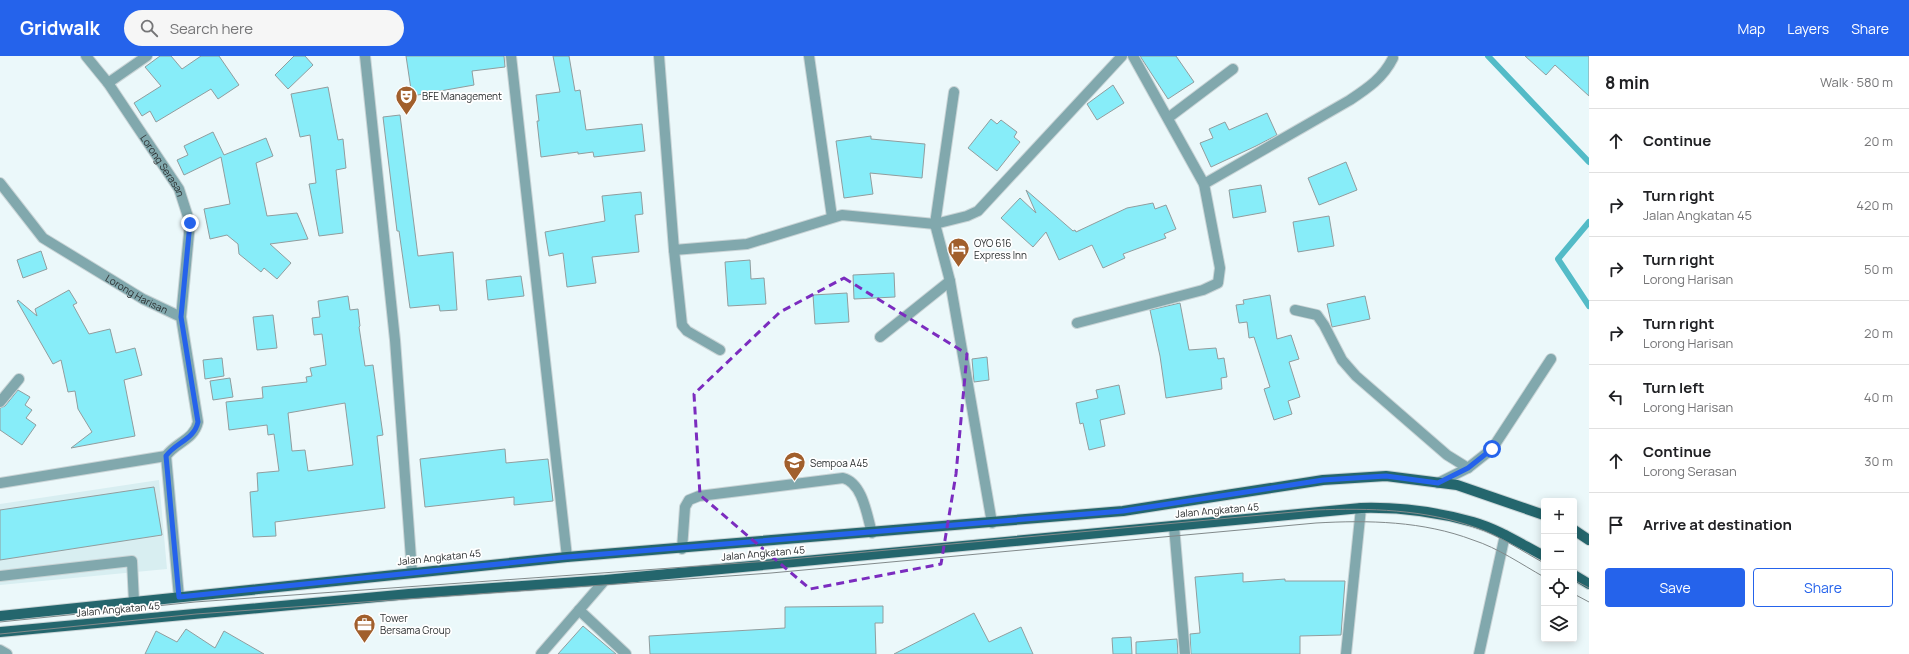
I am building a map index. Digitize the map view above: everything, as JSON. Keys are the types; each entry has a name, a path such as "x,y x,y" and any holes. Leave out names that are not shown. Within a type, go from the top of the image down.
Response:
{"main road":[{"name":"Jalan Angkatan 45","path":"0,616 567,557 682,549 1123,511 1323,480 1355,477 1386,476 1457,485 1541,514"},
{"name":"Jalan Angkatan 45","path":"0,632 409,594 605,580 1361,508 1415,510 1473,522 1505,535 1541,554"},
{"path":"1577,532 1589,540"},
{"path":"1577,577 1589,584"}],"street":[{"name":"Lorong Serasan","path":"86,56 108,83 179,189 190,223 181,317"},
{"path":"108,83 147,56"},
{"path":"364,56 395,340 412,572"},
{"path":"511,56 567,557"},
{"path":"659,56 674,250 682,325 687,331 720,350"},
{"path":"809,56 832,217"},
{"path":"674,250 747,244 842,215 935,224 967,216 978,211 1122,56"},
{"path":"1077,323 1203,290 1218,283 1220,268 1204,184 1133,56"},
{"path":"1204,184 1343,104 1373,85 1388,68 1393,58"},
{"path":"1168,118 1232,69"},
{"path":"954,92 935,224 950,281 992,523"},
{"name":"Lorong Harisan","path":"0,183 43,238 142,299 181,317"},
{"path":"880,337 950,281"},
{"path":"1295,310 1317,315 1324,325 1342,360 1356,376 1447,455 1468,468"},
{"path":"0,483 166,456 177,445 191,437 196,430 198,422 181,317"},
{"path":"1438,483 1468,468 1492,449 1551,359"},
{"path":"0,402 19,379"},
{"path":"166,456 179,597"},
{"path":"682,549 685,507 689,500 699,496 844,478 851,482 861,497 872,533"},
{"path":"1346,654 1361,508"},
{"path":"1174,526 1185,654"},
{"path":"1479,654 1505,535"},
{"path":"0,576 132,561 134,602"},
{"path":"541,654 605,580"},
{"path":"579,610 626,654"},
{"path":"0,650 7,654"}],"highlighted area":[{"path":"844,278 967,354 956,474 941,564 810,589 700,495 694,394 780,312"}],"shaded area":[{"path":"159,480 167,569 0,585 0,504"}],"building":[{"path":"160,56 171,56 182,69 201,56 219,56 239,85 218,99 211,89 156,122 150,111 142,116 134,103 161,86 145,67"},
{"path":"294,56 305,56 313,65 288,89 275,75"},
{"path":"406,56 504,56 505,67 472,71 474,85 412,96"},
{"path":"553,56 569,56 575,91 580,90 586,130 642,124 645,151 594,157 593,152 578,154 578,152 541,157 536,95 560,92"},
{"path":"1140,56 1176,56 1194,82 1168,99"},
{"path":"1525,56 1589,56 1589,96 1555,65 1546,75"},
{"path":"1113,85 1124,103 1097,120 1087,104"},
{"path":"328,87 338,140 343,139 346,168 336,170 343,233 319,236 309,184 316,183 310,135 300,137 291,94"},
{"path":"1267,113 1277,135 1211,167 1200,143 1213,138 1209,129 1225,122 1229,130"},
{"path":"400,115 418,256 453,252 457,310 440,311 439,305 410,308 399,231 397,231 383,117"},
{"path":"991,119 997,124 1001,120 1017,132 1014,137 1020,142 997,171 968,148"},
{"path":"213,132 224,155 266,138 273,156 256,163 267,216 297,213 308,239 270,244 291,263 277,279 264,268 261,272 239,254 238,244 227,235 210,239 204,209 230,204 221,157 184,175 177,160 188,155 184,146"},
{"path":"871,136 871,139 925,144 922,178 870,173 873,194 844,198 836,141"},
{"path":"1346,162 1357,190 1319,205 1308,178"},
{"path":"1261,185 1266,212 1233,218 1229,190"},
{"path":"1026,190 1076,232 1127,208 1153,203 1155,209 1166,205 1176,229 1164,234 1166,238 1123,254 1125,258 1103,268 1092,245 1059,260 1046,232 1033,247 1001,218 1020,198 1036,213"},
{"path":"641,192 643,214 635,215 639,252 592,257 596,283 567,287 563,253 549,256 545,232 605,221 602,196"},
{"path":"1329,216 1334,246 1298,252 1293,222"},
{"path":"41,251 47,269 23,278 17,260"},
{"path":"750,260 751,279 764,278 766,304 728,306 725,262"},
{"path":"894,273 895,297 854,299 853,275"},
{"path":"521,276 524,296 488,300 486,280"},
{"path":"69,290 77,303 73,305 89,334 110,329 116,353 135,348 142,375 124,380 135,436 71,448 92,432 78,409 75,391 68,392 61,360 53,364 17,301 18,300 37,316 35,309"},
{"path":"847,293 849,322 815,324 813,295"},
{"path":"1270,295 1277,339 1291,335 1299,359 1289,362 1300,397 1288,401 1292,414 1274,420 1264,389 1270,387 1254,337 1249,338 1247,322 1239,323 1236,305 1244,304 1243,300"},
{"path":"348,296 350,310 358,309 359,327 365,366 373,365 383,435 377,436 385,508 275,522 276,536 253,537 250,492 258,491 257,473 279,471 274,434 268,435 267,425 229,430 226,402 263,398 262,387 307,382 306,377 312,376 310,368 326,365 322,334 314,335 312,318 320,317 318,301","holes":["345,403 353,465 308,471 305,450 292,451 288,413"]},
{"path":"1365,296 1370,319 1332,327 1327,304"},
{"path":"1180,303 1189,350 1216,348 1218,359 1224,358 1227,377 1221,378 1222,389 1166,398 1160,356 1150,310"},
{"path":"273,315 277,348 257,350 253,317"},
{"path":"987,357 989,380 974,382 972,359"},
{"path":"222,358 224,376 205,379 203,360"},
{"path":"230,378 233,397 213,400 210,381"},
{"path":"1119,385 1125,414 1100,420 1105,446 1089,450 1083,423 1080,424 1076,403 1098,398 1096,390"},
{"path":"18,390 30,397 25,405 32,410 26,418 36,425 22,445 0,430 0,408 5,406"},
{"path":"505,449 506,463 548,459 553,501 514,505 514,497 425,507 420,459"},
{"path":"154,487 162,535 0,560 0,510"},
{"path":"1243,573 1243,582 1285,579 1285,581 1345,581 1341,635 1300,636 1300,654 1191,654 1190,634 1200,633 1195,577"},
{"path":"883,606 883,623 875,623 876,654 650,654 649,636 785,628 785,607"},
{"path":"974,613 989,642 1021,627 1033,654 894,654"},
{"path":"583,626 616,654 558,654"},
{"path":"186,629 215,648 224,631 264,654 145,654 156,631 177,642"},
{"path":"1131,637 1132,654 1113,654 1112,638"},
{"path":"1177,639 1178,654 1136,654 1136,642"}],"waterway":[{"path":"1488,56 1589,162"},
{"path":"1589,222 1558,259 1589,306"}],"tram line":[{"path":"0,622 195,602 770,561 1315,510 1356,509 1397,511 1437,517 1486,531 1541,561"},
{"path":"0,634 196,614 771,573 1336,522 1396,523 1435,529 1482,543 1541,575"},
{"path":"1577,582 1589,588"},
{"path":"1577,596 1589,602"}],"place":[{"name":"BFE Management","path":"407,116"},
{"name":"OYO 616 Express Inn","path":"958,268"},
{"name":"Sempoa A45","path":"795,482"},
{"name":"Tower Bersama Group","path":"364,644"}],"route":[{"path":"190,223 181,317 198,422 196,430 191,437 177,445 166,456 179,597 567,557 570,558 1123,511 1323,480 1355,477 1386,476 1438,483 1468,468 1492,449"}]}
